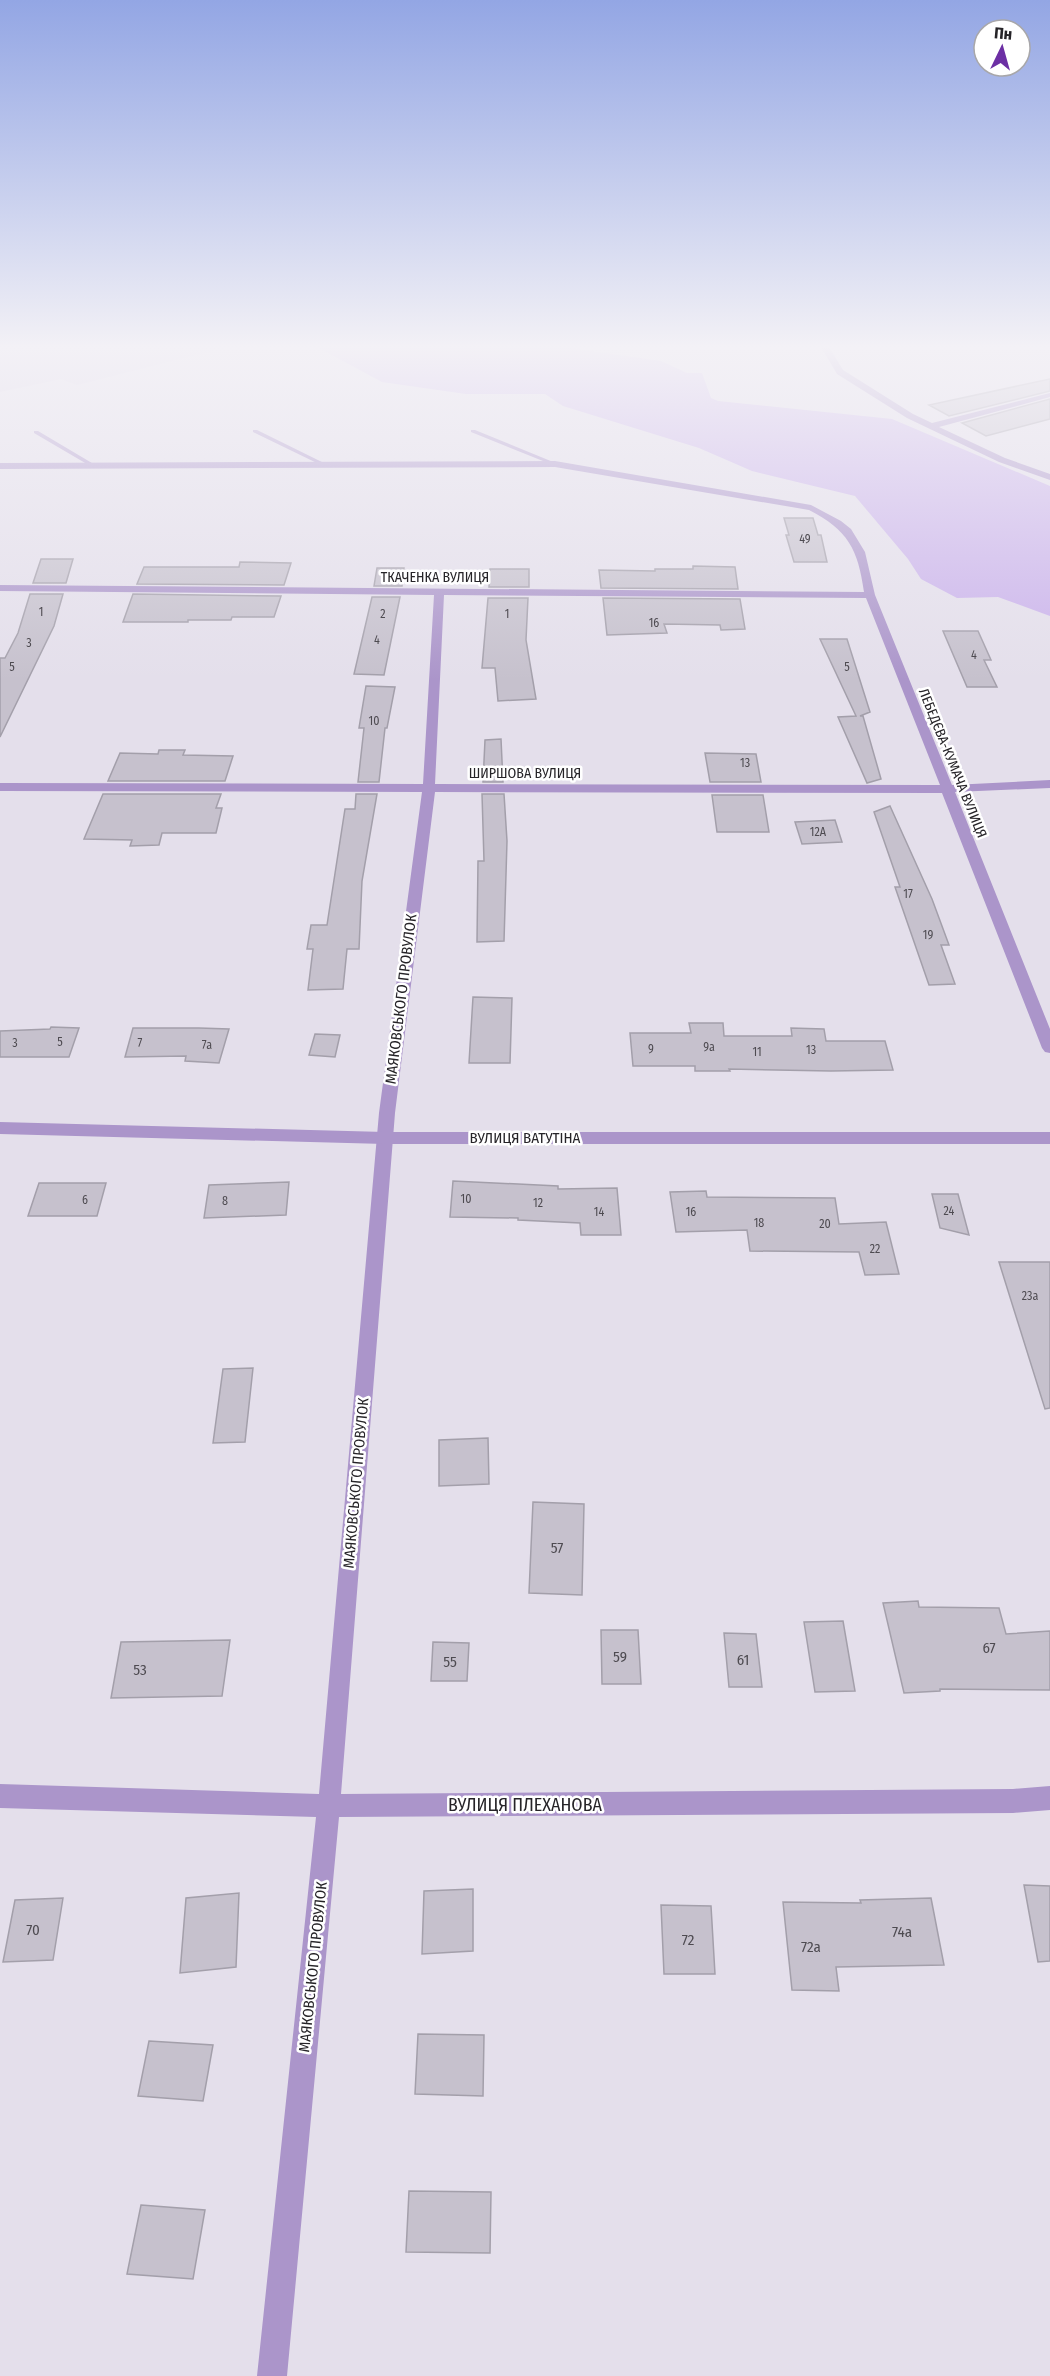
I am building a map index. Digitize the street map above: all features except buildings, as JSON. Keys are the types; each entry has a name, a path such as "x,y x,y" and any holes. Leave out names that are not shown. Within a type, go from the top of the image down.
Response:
{"street":[{"path":"998,458 1050,477"},
{"name":"ЛЕБЕДЄВА-КУМАЧА ВУЛИЦЯ","path":"0,466 555,464 811,508 834,518 847,529 865,561 870,594 1050,1048"},
{"name":"ТКАЧЕНКА ВУЛИЦЯ","path":"1,589 870,594"},
{"name":"МАЯКОВСЬКОГО ПРОВУЛОК","path":"272,2376 329,1806 385,1138 429,788 439,591"},
{"name":"ШИРШОВА ВУЛИЦЯ","path":"0,788 947,789 1050,784"},
{"name":"ВУЛИЦЯ ВАТУТІНА","path":"0,1128 385,1138 1050,1138"},
{"name":"ВУЛИЦЯ ПЛЕХАНОВА","path":"0,1796 329,1806 1002,1802 1050,1798"}],"lane":[{"path":"80,458 94,466"},
{"path":"310,458 325,465"},
{"path":"540,458 555,464"}],"shaded area":[{"path":"722,458 984,458 1050,486 1050,616 998,597 957,598 921,579 908,559 855,496 752,471"}]}
